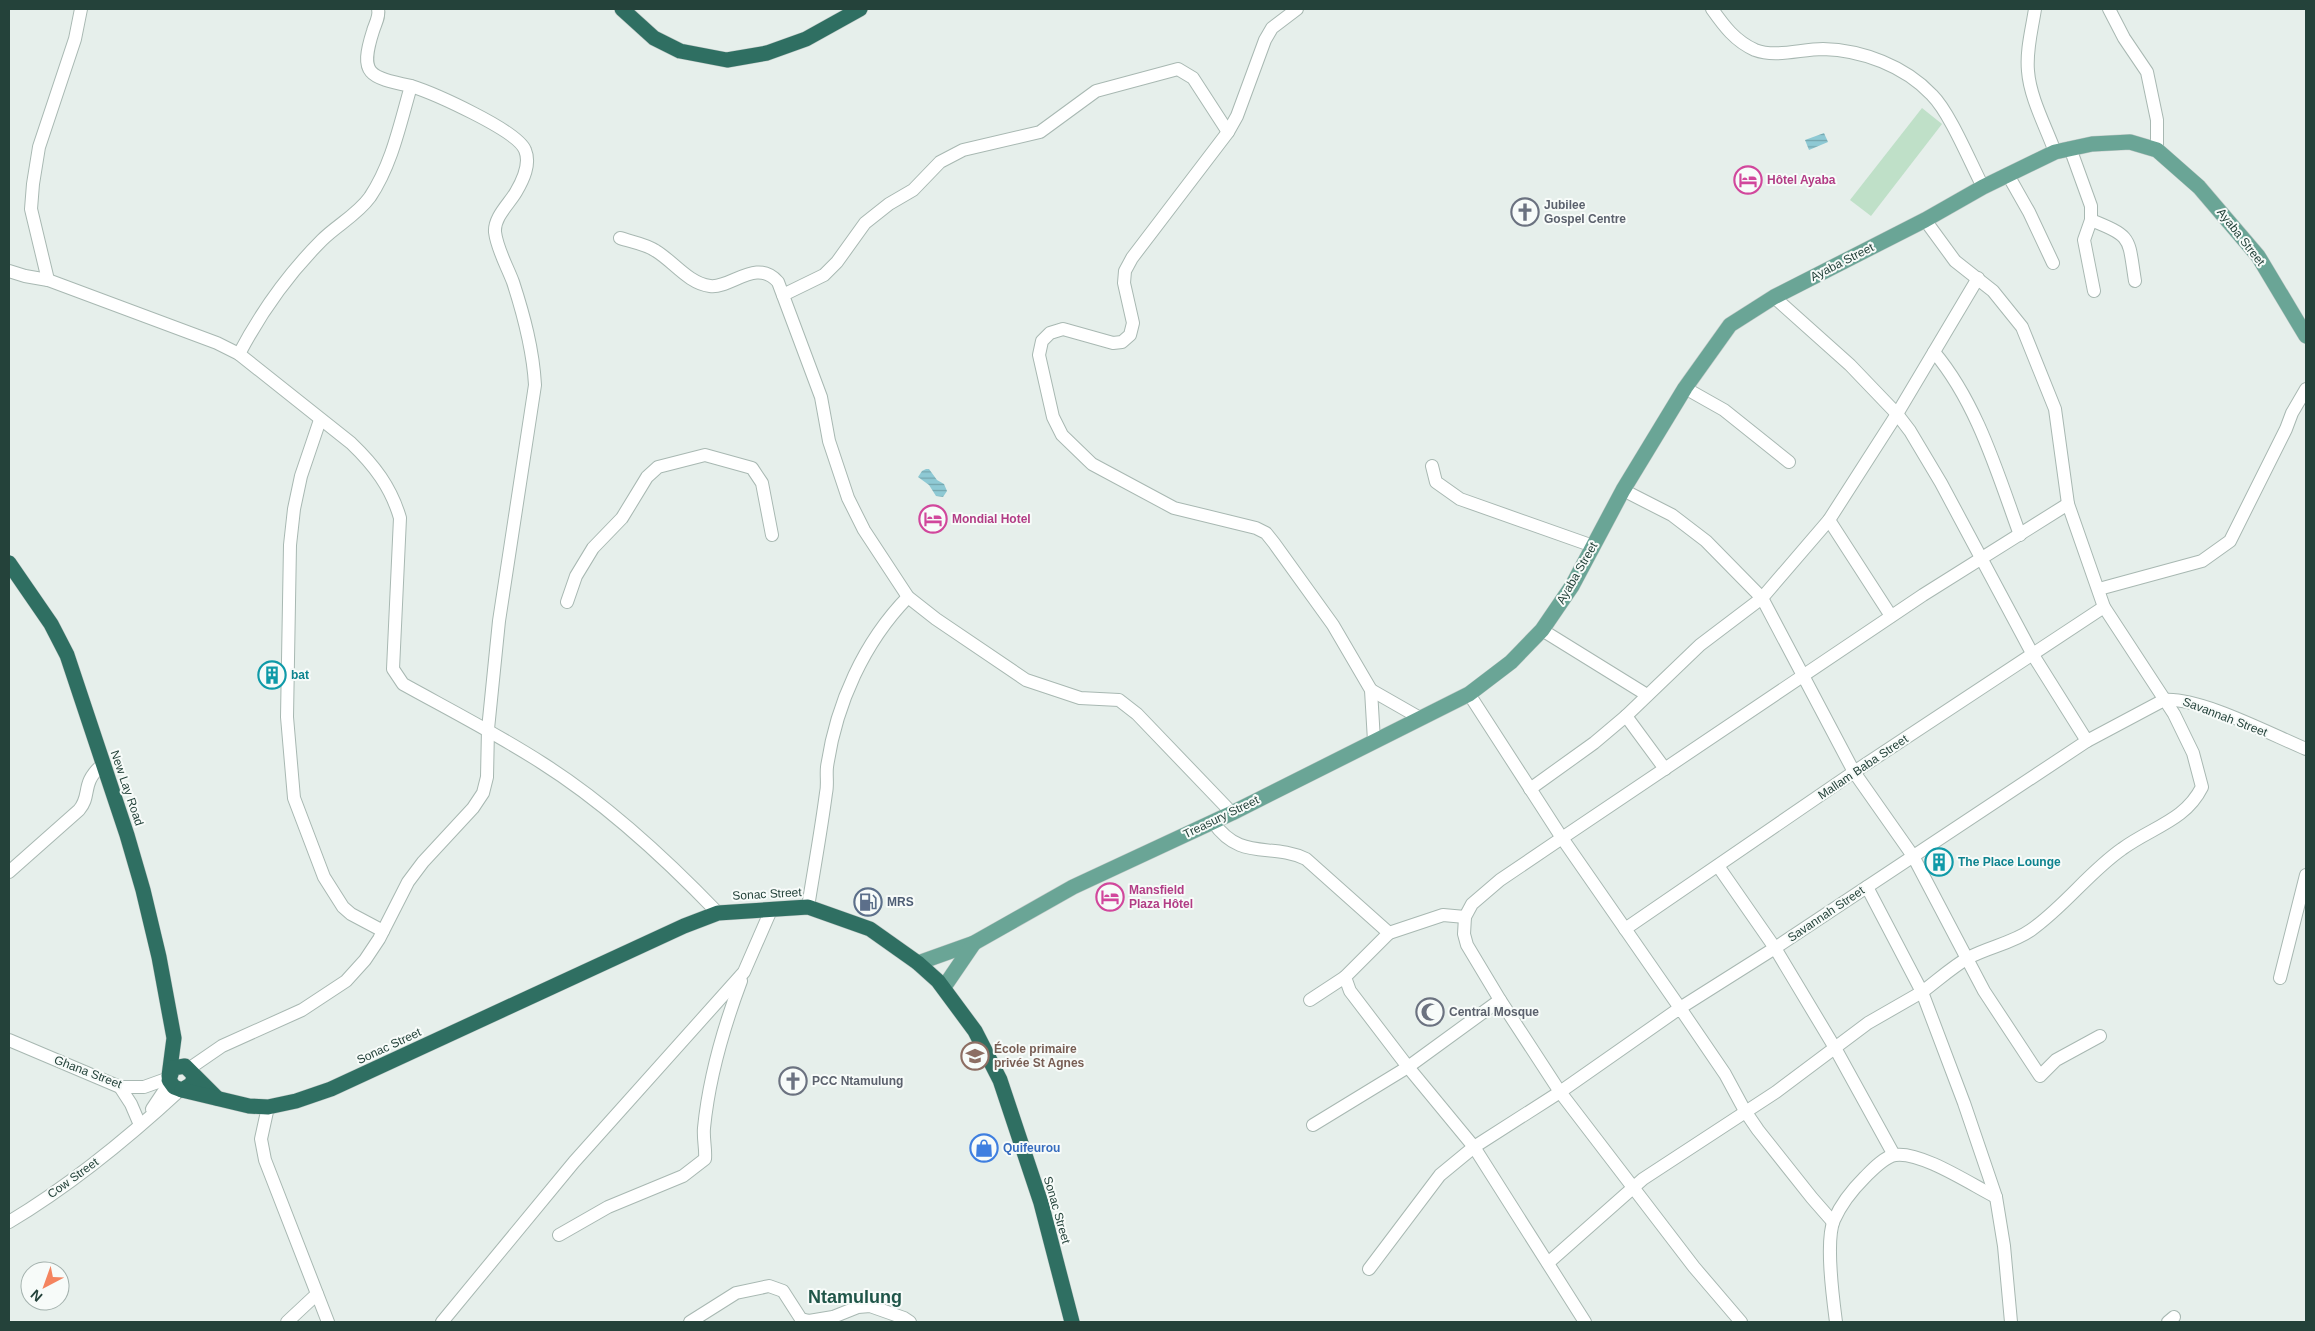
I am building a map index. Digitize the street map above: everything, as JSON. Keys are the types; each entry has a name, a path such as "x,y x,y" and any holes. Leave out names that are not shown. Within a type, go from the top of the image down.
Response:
{"highway":[{"path":"622,9 654,38 680,51 727,60 767,53 806,39 860,9"},
{"name":"New Lay Road","path":"9,563 51,624 67,655 144,890 174,1038"},
{"name":"Sonac Street","path":"174,1083 218,1099 250,1106 268,1107 296,1101 331,1089 477,1020 684,926 718,913 808,906 870,929 918,963 944,987 976,1031 1000,1080 1041,1203 1072,1322"},
{"path":"174,1038 191,1070 218,1099"},
{"path":"174,1038 174,1083"},
{"path":"174,1083 176,1066 191,1070"},
{"path":"174,1083 192,1084 191,1070"}],"main road":[{"name":"Ayaba Street","path":"1469,694 1511,662 1542,630 1572,586 1623,490 1685,388 1730,326 1774,297 1925,220 1983,187 2062,150 2130,142 2157,150 2199,187 2258,256 2306,336"},
{"name":"Treasury Street","path":"918,963 974,943 1073,887 1232,813 1469,694"},
{"name":"Treasury Street","path":"944,987 974,943"}],"street":[{"path":"48,280 31,209 33,184 39,147 75,39 81,9"},
{"path":"191,1070 222,1046 302,1010 346,981 365,960 383,931 408,882 423,862 473,808 483,793 488,762 488,729 499,621 535,385 533,353 525,321 495,230 500,215 516,192 528,164 525,149 515,137 428,91 382,80 372,74 367,66 367,54 378,9"},
{"path":"1297,9 1272,28 1265,40 1237,116 1228,132 1132,258 1125,271 1124,283 1133,323 1130,335 1122,342 1113,343 1062,329 1050,333 1042,342 1039,355 1053,416 1062,435 1092,464 1174,508 1247,526 1266,533 1333,625 1371,690 1374,741"},
{"path":"1712,9 1736,39 1757,50 1766,53 1822,49 1857,55 1896,68 1919,82 1940,104 1983,187"},
{"path":"2035,9 2028,49 2030,87 2091,206 2091,220 2084,240 2094,290"},
{"path":"2109,9 2124,38 2146,72 2157,120 2157,150"},
{"path":"783,295 824,275 837,262 865,223 889,204 913,190 940,162 963,150 1040,132 1088,95 1108,86 1178,69 1194,78 1228,132"},
{"path":"239,354 256,321 309,253 369,198 384,173 411,86"},
{"path":"2008,175 2029,212 2053,263"},
{"path":"1548,1263 1633,1186 1776,1092 1868,1023 1922,992 1968,958 2028,932 2044,921 2098,868 2123,848 2184,812 2195,801 2202,787 2193,753 2174,714 2104,607 2099,589 2080,543 2068,504 2055,409 2022,327 2009,308 1978,278 1955,261 1925,220"},
{"path":"2091,220 2124,235 2129,244 2135,280"},
{"path":"620,238 656,250 678,270 708,286 714,287 748,274 764,274 771,276 778,282 821,396 829,441 848,498 864,530 908,597 936,619 1026,680 1080,698 1119,700 1137,714 1232,813"},
{"path":"9,271 48,280 217,342 239,354 367,459 382,478 394,498 400,518 393,669 397,677 404,684 488,729 551,769 617,817 690,883 718,913"},
{"path":"1530,789 1594,743 1626,716 1700,645 1762,598 1829,520 1897,414 1978,278"},
{"path":"1774,297 1843,359 1897,414 1928,460 2033,655 2087,741"},
{"path":"1934,352 1961,387 1987,446 2020,535"},
{"path":"1685,388 1724,410 1789,462"},
{"path":"2099,589 2202,561 2230,541 2286,430 2292,412 2306,389"},
{"path":"320,420 301,476 290,545 287,717 294,798 324,877 343,907 351,914 383,931"},
{"path":"567,602 576,576 593,548 622,518 647,477 658,468 705,455 752,468 762,483 772,535"},
{"path":"1432,466 1436,482 1460,499 1593,546"},
{"path":"1623,490 1672,515 1706,541 1762,598 1854,772 1913,856 1984,991 2040,1076 2056,1060 2100,1036"},
{"path":"1741,1322 1688,1260 1560,1092 1500,1000 1467,945 1464,934 1465,917 1472,904 1500,880 1891,616 2068,504"},
{"path":"1829,520 1891,616"},
{"path":"808,906 827,791 827,768 834,732 850,687 869,645 890,615 908,597"},
{"name":"Mallam Baba Street","path":"1625,929 1854,772 2104,607"},
{"path":"1542,630 1647,696"},
{"path":"1371,690 1420,718"},
{"path":"1469,694 1562,838 1726,1074 1745,1111 1806,1191 1833,1222"},
{"name":"Savannah Street","path":"1369,1269 1440,1175 1474,1147 1560,1092 1680,1008 1775,948 2087,741 2164,700 2178,698 2201,705 2306,749"},
{"path":"1626,716 1664,769"},
{"path":"9,872 83,806 88,780 92,773 102,765"},
{"path":"1213,822 1230,841 1242,846 1258,851 1292,852 1306,859 1389,933"},
{"path":"1718,866 1775,948 1835,1048 1894,1155"},
{"path":"2280,978 2306,875"},
{"path":"1867,887 1922,992 1964,1103 1996,1197 2004,1246 2011,1322"},
{"path":"559,1235 608,1207 684,1176 705,1159 704,1130 720,1038 744,972 771,910"},
{"path":"1310,1000 1345,977 1389,933 1443,915 1465,917"},
{"path":"445,1321 574,1162 744,972"},
{"path":"1345,977 1350,991 1408,1067 1474,1147 1585,1322"},
{"path":"1313,1125 1408,1067 1500,1000"},
{"name":"Ghana Street","path":"9,1040 120,1087 144,1087 174,1083"},
{"name":"Cow Street","path":"9,1222 37,1204 138,1128 174,1083"},
{"path":"120,1087 132,1104 138,1128"},
{"path":"268,1107 261,1139 265,1160 328,1322"},
{"path":"1836,1322 1830,1270 1833,1222 1850,1193 1876,1166 1894,1155 1911,1156 1938,1166 1996,1197"},
{"path":"690,1322 736,1292 769,1286 783,1291 801,1319 809,1321 832,1318 858,1307 870,1306 910,1322"},
{"path":"287,1322 316,1294"}],"green space":[{"path":"1922,108 1942,124 1871,216 1850,200"}],"water":[{"path":"1824,133 1828,142 1809,150 1805,140"},
{"path":"926,469 929,469 937,480 944,484 947,491 943,497 936,496 929,485 918,477"}],"place":[{"name":"Hôtel Ayaba","path":"1748,180"},
{"name":"Jubilee Gospel Centre","path":"1525,212"},
{"name":"Mondial Hotel","path":"933,519"},
{"name":"bat","path":"272,675"},
{"name":"The Place Lounge","path":"1939,862"},
{"name":"Mansfield Plaza Hôtel","path":"1110,897"},
{"name":"MRS","path":"868,902"},
{"name":"Central Mosque","path":"1430,1012"},
{"name":"École primaire privée St Agnes","path":"975,1056"},
{"name":"PCC Ntamulung","path":"793,1081"},
{"name":"Quifeurou","path":"984,1148"}],"district":[{"name":"Ntamulung","path":"855,1297"}]}
